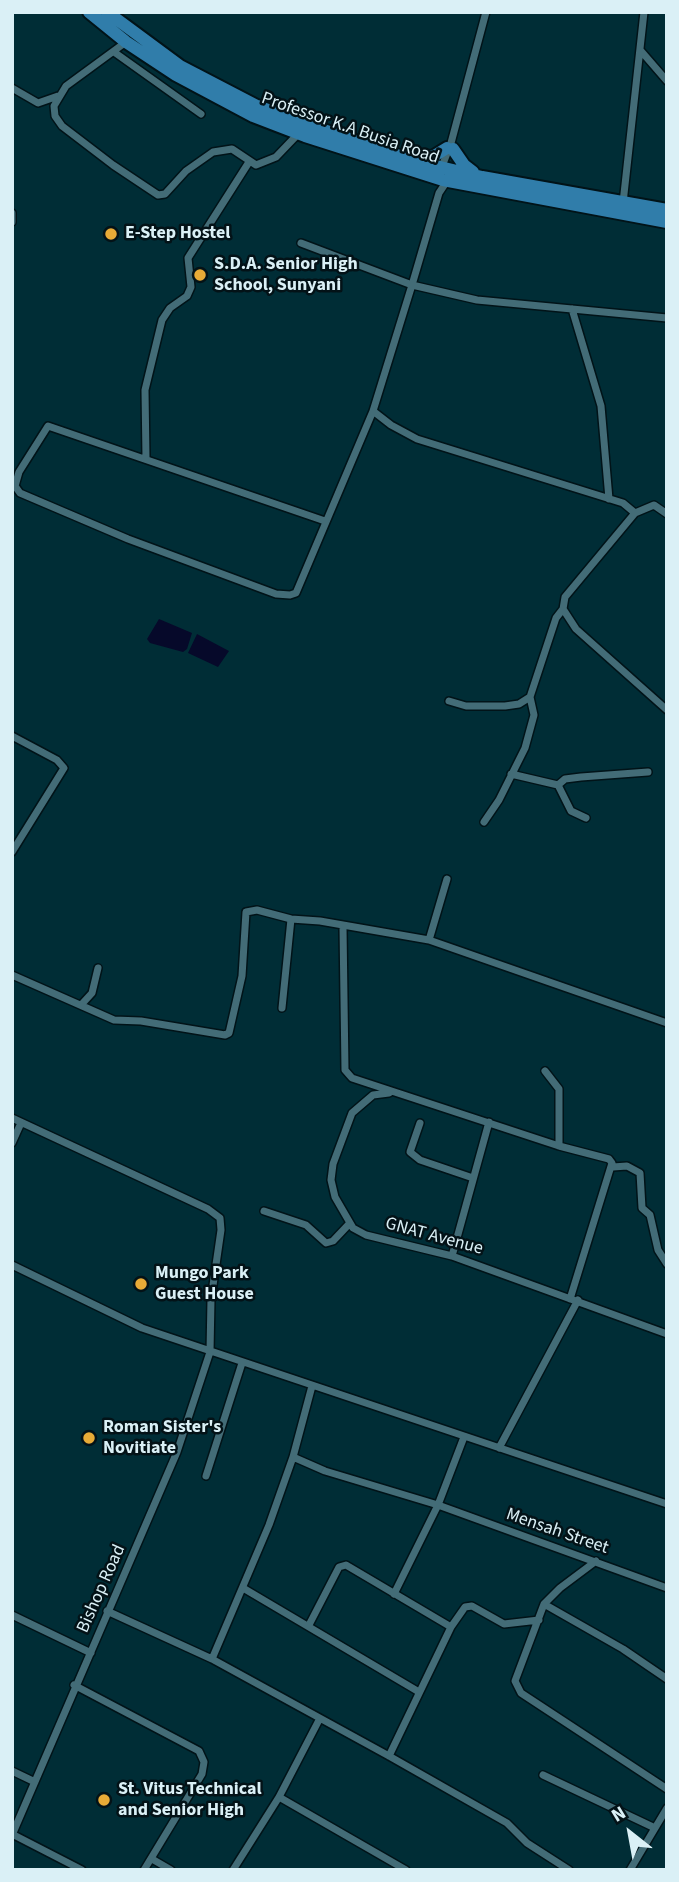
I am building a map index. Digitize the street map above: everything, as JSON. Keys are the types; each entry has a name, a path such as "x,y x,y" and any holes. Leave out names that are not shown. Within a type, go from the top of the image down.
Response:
{"main road":[{"name":"Professor K.A Busia Road","path":"89,12 126,42 216,97 301,128 444,173 667,222"},
{"name":"Professor K.A Busia Road","path":"107,12 180,65 286,122"},
{"name":"Professor K.A Busia Road","path":"301,128 411,160 444,173 482,177 667,210"},
{"path":"411,160 434,156 450,147 464,165 482,177"}],"street":[{"path":"325,521 48,426 19,472 15,486 20,492 128,539 276,594 296,593 373,411 439,193 486,12"},
{"path":"623,202 644,12"},
{"path":"126,42 66,86 58,96 55,116 62,126 158,195 165,194 198,161 213,152 232,149 256,164 276,157 301,128"},
{"path":"641,51 667,81"},
{"path":"114,52 201,114"},
{"path":"13,91 38,103 58,96"},
{"path":"146,458 145,390 162,320 170,308 187,296 191,287 188,258 249,162"},
{"path":"12,213 12,222"},
{"path":"301,243 412,285 477,300 667,318"},
{"path":"572,309 601,406 609,499"},
{"path":"373,411 417,439 623,503 635,513"},
{"path":"484,822 525,748 534,715 530,697 565,597 635,513 654,505 667,514"},
{"path":"563,609 576,629 667,710"},
{"path":"449,701 466,706 505,706 519,704 530,697"},
{"path":"12,736 57,760 64,768 12,852"},
{"path":"558,785 565,779 648,772"},
{"path":"511,774 558,785"},
{"path":"558,785 571,811 586,818"},
{"path":"429,940 447,878"},
{"path":"12,975 114,1020 141,1021 225,1035 229,1033 242,976 246,912 257,910 291,919 320,921 429,940 667,1023"},
{"path":"282,1008 291,919"},
{"path":"343,927 345,1070 352,1078 391,1092 415,1096 559,1146 609,1159 613,1167 574,1299 499,1448"},
{"path":"81,1005 92,993 98,968"},
{"path":"545,1071 559,1088 559,1146"},
{"path":"264,1211 306,1225 326,1243 333,1241 350,1223 335,1198 331,1180 333,1164 352,1112 373,1095 391,1092"},
{"path":"12,1118 21,1123 12,1143"},
{"path":"452,1256 489,1122"},
{"name":"Bishop Road","path":"12,1835 74,1685 91,1653 107,1611 164,1488 210,1352 211,1299 220,1218 208,1209 21,1123"},
{"path":"420,1123 410,1152 420,1160 473,1178"},
{"path":"613,1167 627,1166 639,1172 642,1208 650,1215 658,1250 667,1264"},
{"name":"GNAT Avenue","path":"350,1223 366,1235 452,1256 667,1334"},
{"path":"12,1265 142,1328 667,1504"},
{"path":"206,1476 242,1363"},
{"path":"212,1659 243,1588 293,1458 312,1386"},
{"path":"394,1594 438,1505 464,1437"},
{"name":"Mensah Street","path":"293,1458 325,1471 438,1505 667,1588"},
{"path":"596,1561 560,1588 544,1604 515,1681 521,1693 667,1789"},
{"path":"309,1625 343,1565 451,1627"},
{"path":"243,1588 419,1692"},
{"path":"544,1604 623,1649 667,1679"},
{"path":"389,1755 451,1627 468,1605 504,1624 539,1620"},
{"path":"107,1611 212,1659 319,1720 389,1755 506,1823 527,1843 569,1870"},
{"path":"12,1615 91,1653"},
{"path":"74,1685 199,1751 204,1762 202,1773 144,1870"},
{"path":"233,1870 279,1797 319,1720"},
{"path":"12,1771 35,1782"},
{"path":"542,1775 655,1828"},
{"path":"279,1797 406,1870"},
{"path":"631,1870 667,1808"},
{"path":"12,1835 82,1870"},
{"path":"152,1859 171,1870"}],"water":[{"path":"159,619 192,633 187,649 183,652 150,643 147,639"},
{"path":"197,634 229,651 218,667 188,653"}],"place":[{"name":"E-Step Hostel","path":"111,234"},
{"name":"S.D.A. Senior High School, Sunyani","path":"200,275"},
{"name":"Mungo Park Guest House","path":"141,1284"},
{"name":"Roman Sister's Novitiate","path":"89,1438"},
{"name":"St. Vitus Technical and Senior High","path":"104,1800"}]}
